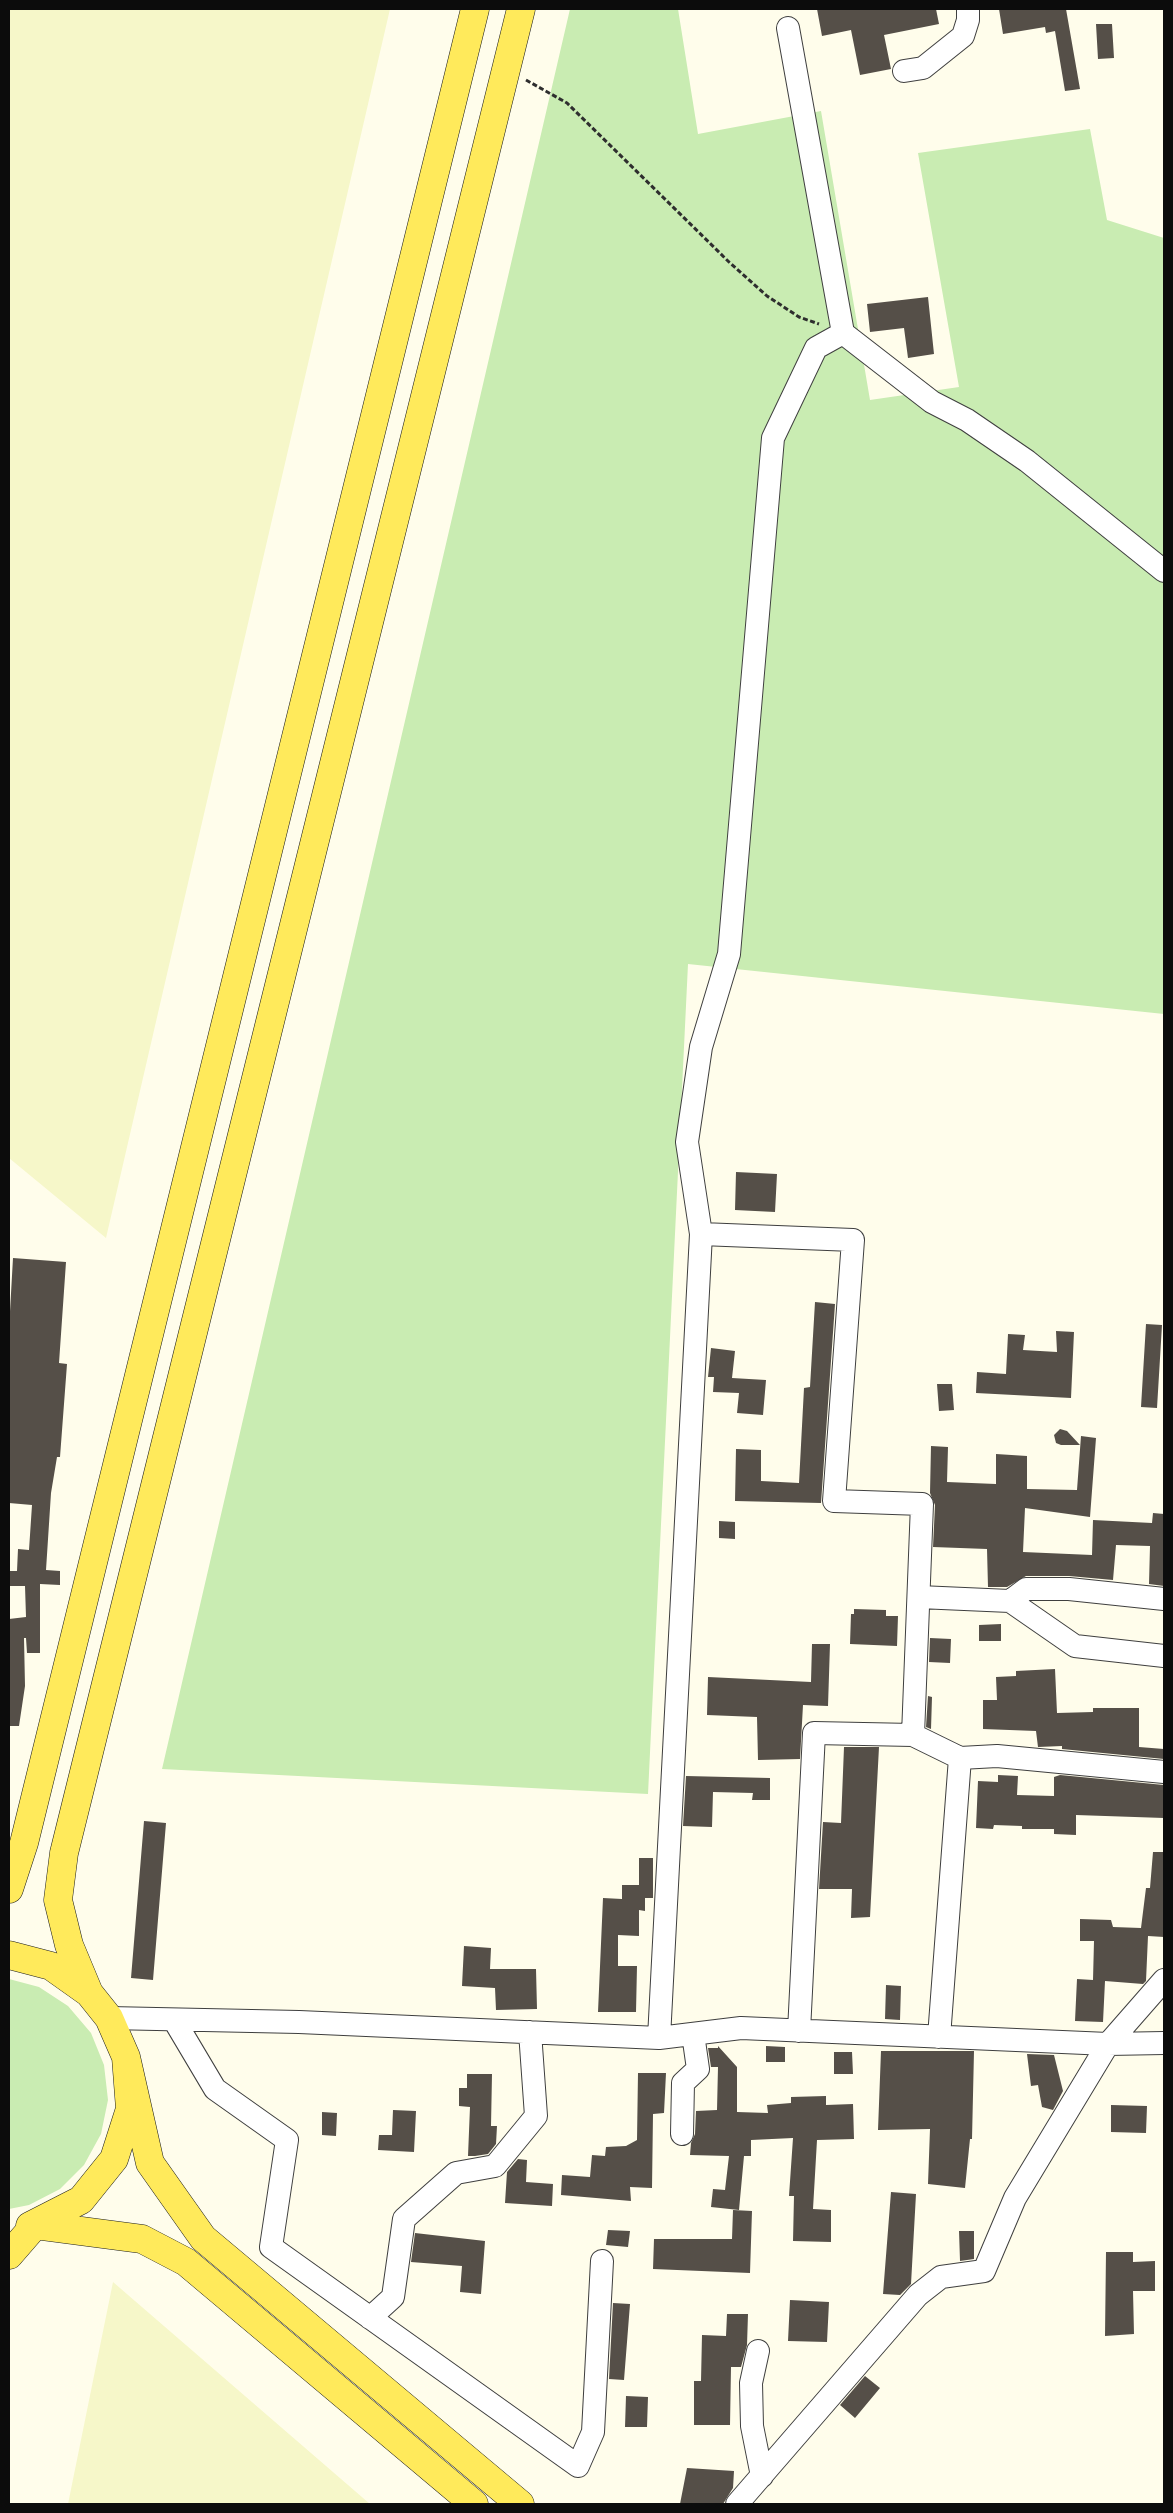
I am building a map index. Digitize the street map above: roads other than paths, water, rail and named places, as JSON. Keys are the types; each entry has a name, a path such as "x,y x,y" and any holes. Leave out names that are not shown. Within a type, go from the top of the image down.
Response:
{"main road":[{"path":"9,1889 24,1843 475,9"},
{"path":"520,2504 203,2238 150,2163 126,2057 109,2018 90,1993 69,1945 58,1900 64,1854 521,9"},
{"path":"9,1954 51,1966 90,1993"},
{"path":"9,2256 22,2227 81,2200 114,2160 130,2109 126,2057"},
{"path":"22,2227 142,2239 186,2262 474,2504"}],"street":[{"path":"904,71 923,68 963,36 968,20 968,9"},
{"path":"788,28 843,333 932,402 967,420 1027,461 1164,571"},
{"path":"660,2038 701,1234 687,1142 702,1047 729,954 773,438 816,348 843,333"},
{"path":"701,1234 854,1240 834,1501 922,1504 912,1735"},
{"path":"1010,1600 1026,1589 1069,1589 1164,1598"},
{"path":"919,1597 1010,1600 1075,1646 1164,1656"},
{"path":"799,2031 814,1733 912,1735 960,1758 997,1756 1164,1772"},
{"path":"939,2037 960,1758"},
{"path":"738,2504 918,2295 941,2276 984,2270 1015,2198 1108,2044 1164,1980"},
{"path":"109,2018 299,2022 660,2038 741,2028 1108,2044 1164,2043"},
{"path":"174,2020 215,2089 286,2140 271,2247 578,2466 593,2432 602,2260"},
{"path":"370,2318 393,2297 404,2219 456,2173 495,2166 536,2116 530,2032"},
{"path":"682,2134 683,2083 698,2069 693,2034"},
{"path":"758,2351 751,2384 752,2426 762,2476"}]}
